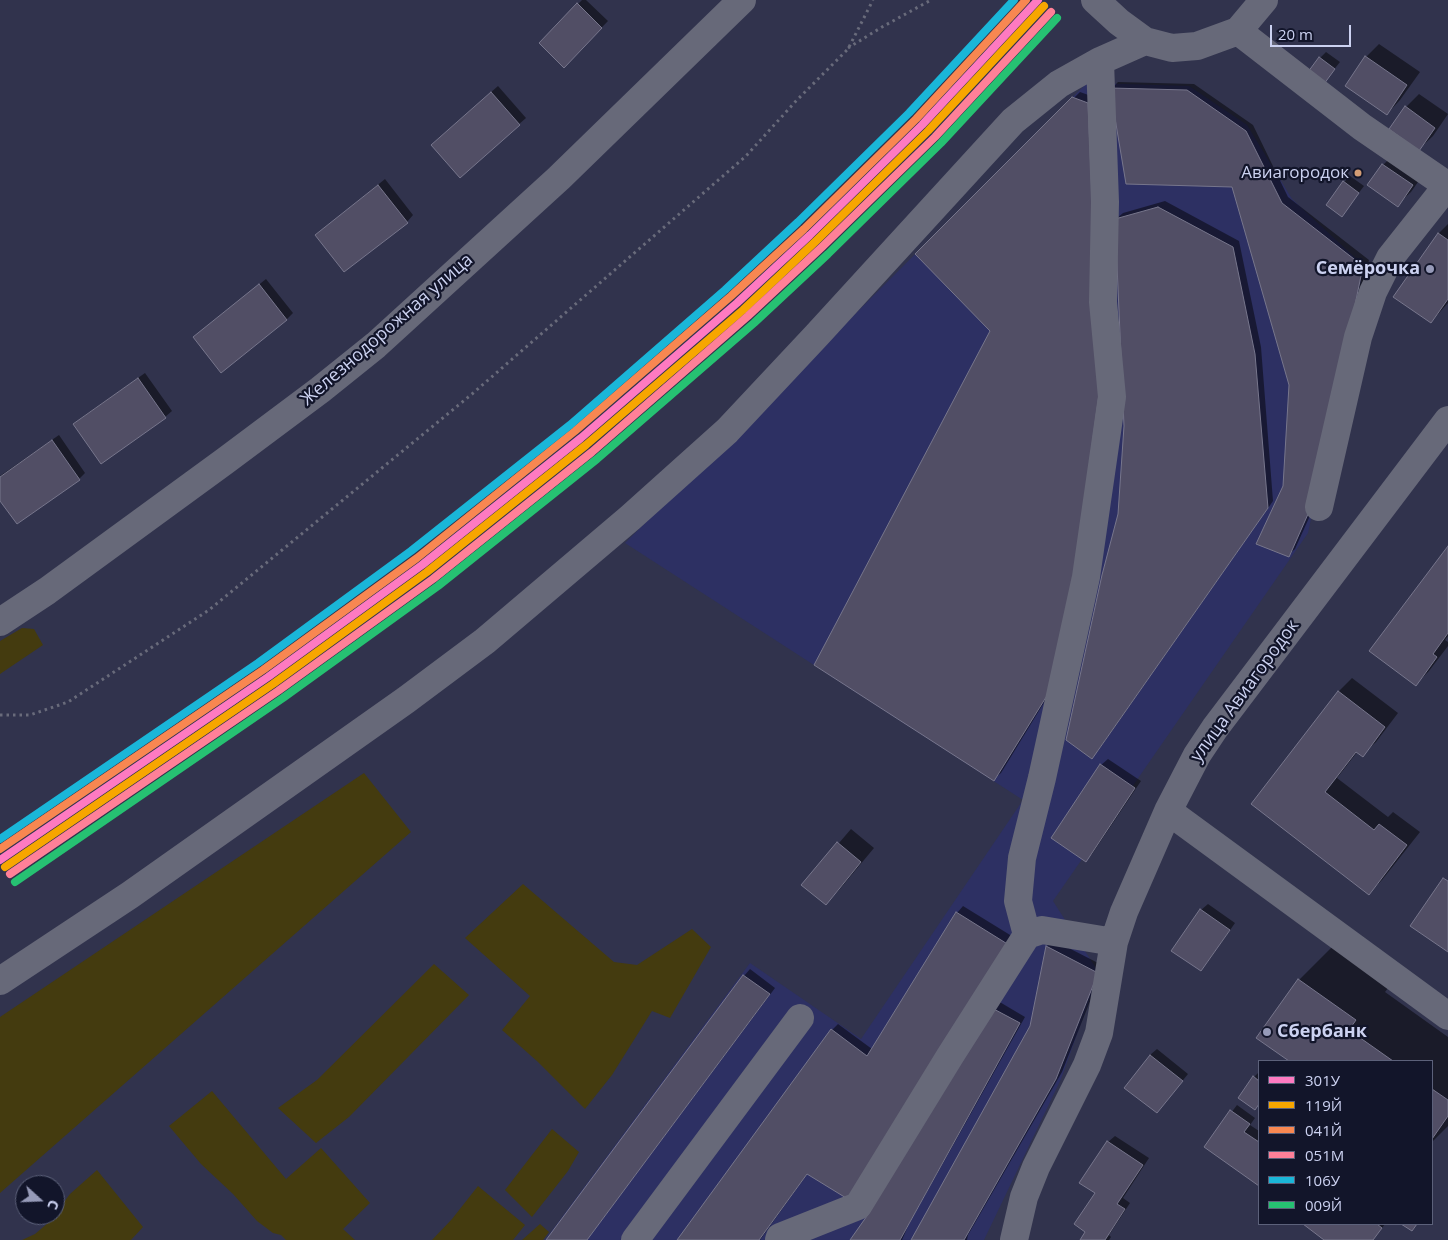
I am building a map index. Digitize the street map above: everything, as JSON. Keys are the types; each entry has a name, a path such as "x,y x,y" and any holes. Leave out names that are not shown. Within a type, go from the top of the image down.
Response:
{"street":[{"name":"Железнодорожная улица","path":"0,622 47,591 233,455 320,390 376,345 559,178 742,0"},
{"path":"1094,0 1145,41 1172,48 1196,46 1238,31 1264,0"},
{"path":"1238,31 1362,127 1447,186 1390,258 1373,292 1358,337 1319,507"},
{"path":"0,981 130,895 406,700 485,641 630,518 727,431 1013,121 1059,84 1100,61 1145,41"},
{"path":"1027,935 1018,901 1022,858 1042,778 1086,577 1112,398 1103,302 1105,202 1100,61"},
{"name":"улица Авиагородок","path":"1014,1240 1024,1197 1036,1167 1087,1065 1099,1033 1114,942 1124,912 1168,810 1197,755 1215,728 1448,420"},
{"path":"1168,810 1448,1016"},
{"path":"779,1240 780,1237 858,1206 1027,935 1042,930 1114,942"},
{"path":"635,1240 800,1018"}],"path":[{"path":"848,49 873,0"},
{"path":"0,715 30,715 68,702 209,610 472,394 746,156 796,101 848,49 882,27 931,0"}],"shaded area":[{"path":"1087,83 1189,86 1247,125 1292,199 1364,266 1308,533 1053,901 1099,973 1061,1079 984,1240 545,1240 750,963 861,1039 1023,800 625,543"},
{"path":"22,628 34,629 43,645 0,674 0,641"},
{"path":"364,773 411,832 20,1175 15,1175 15,1180 0,1193 0,1017"},
{"path":"523,884 614,962 637,965 692,929 711,947 670,1018 652,1011 612,1075 585,1109 538,1062 502,1030 530,996 465,938"},
{"path":"434,964 469,995 349,1117 316,1143 278,1108 317,1080"},
{"path":"212,1091 286,1179 321,1148 370,1203 343,1229 355,1240 286,1240 257,1221 233,1194 201,1164 169,1126"},
{"path":"552,1129 579,1152 568,1171 532,1217 505,1190"},
{"path":"97,1170 143,1227 131,1240 22,1240 35,1234 46,1225 65,1225 65,1201"},
{"path":"478,1186 525,1225 513,1240 432,1240 452,1219"},
{"path":"540,1224 549,1232 543,1240 522,1240"}],"building":[{"path":"577,3 602,28 564,68 539,43"},
{"path":"1365,56 1407,85 1387,115 1345,86"},
{"path":"1319,57 1335,69 1324,84 1308,72"},
{"path":"1110,88 1187,90 1246,131 1282,203 1363,266 1316,496 1289,557 1256,544 1283,486 1289,385 1232,187 1126,184"},
{"path":"491,92 520,125 460,178 431,145"},
{"path":"1072,97 1088,103 1100,387 1074,577 1053,686 994,781 814,665 990,331 915,254"},
{"path":"1405,106 1435,128 1419,151 1389,129"},
{"path":"1382,164 1413,185 1398,207 1367,185"},
{"path":"1343,181 1359,193 1342,217 1326,205"},
{"path":"378,185 408,223 344,272 315,235"},
{"path":"1158,207 1233,247 1255,354 1268,508 1092,759 1066,740 1102,575 1118,514 1124,426 1115,219"},
{"name":"Семёрочка","path":"1438,233 1448,240 1448,299 1431,323 1393,297"},
{"path":"259,284 287,320 221,373 193,337"},
{"path":"138,378 166,418 101,464 73,424"},
{"path":"52,440 80,480 17,524 0,501 0,477"},
{"path":"1448,546 1448,633 1433,654 1437,657 1416,686 1369,651"},
{"path":"1338,691 1385,727 1363,757 1356,752 1325,792 1374,830 1379,824 1407,845 1369,895 1251,804"},
{"path":"1100,764 1135,788 1086,862 1051,838"},
{"path":"837,842 861,862 826,905 801,885"},
{"path":"1443,878 1448,881 1448,952 1410,926"},
{"path":"1200,909 1230,930 1201,971 1171,951"},
{"path":"956,912 1009,945 851,1201 807,1174 759,1240 677,1240 831,1029 867,1056"},
{"path":"1046,946 1098,973 1056,1079 964,1240 911,1240 1030,1026"},
{"path":"743,975 770,994 587,1240 546,1240"},
{"path":"1298,979 1356,1020 1349,1030 1392,1060 1288,1060 1256,1038"},
{"path":"990,1007 1020,1023 900,1240 850,1240 869,1213"},
{"path":"1150,1055 1183,1081 1157,1113 1124,1088"},
{"path":"1253,1076 1258,1080 1258,1106 1255,1110 1238,1098"},
{"path":"1433,1090 1448,1100 1448,1116 1433,1138"},
{"path":"1230,1110 1250,1124 1244,1132 1258,1141 1258,1185 1204,1147"},
{"path":"1107,1141 1143,1165 1117,1204 1125,1209 1105,1240 1080,1240 1085,1232 1074,1224 1095,1193 1079,1183"},
{"path":"1304,1225 1378,1225 1382,1228 1373,1240 1324,1240"},
{"path":"1403,1225 1416,1225 1412,1231"}],"transit line":[{"name":"106У","path":"0,839 258,663 411,551 570,425 725,290 798,222 909,113 1014,0"},
{"name":"041Й","path":"0,849 263,670 417,558 575,431 731,296 804,229 916,119 1026,0"},
{"name":"301У","path":"0,860 268,677 422,565 581,438 737,303 810,235 922,125 1038,0"},
{"name":"119Й","path":"5,867 273,684 427,572 586,445 743,310 816,241 928,131 1044,6"},
{"name":"051М","path":"10,874 278,691 433,579 592,452 748,316 822,247 935,137 1051,12"},
{"name":"009Й","path":"15,882 283,698 438,586 597,459 754,323 828,254 941,143 1057,18"}],"place":[{"name":"Авиагородок","path":"1358,173"},
{"name":"Семёрочка","path":"1430,269"},
{"name":"Сбербанк","path":"1267,1032"}]}
